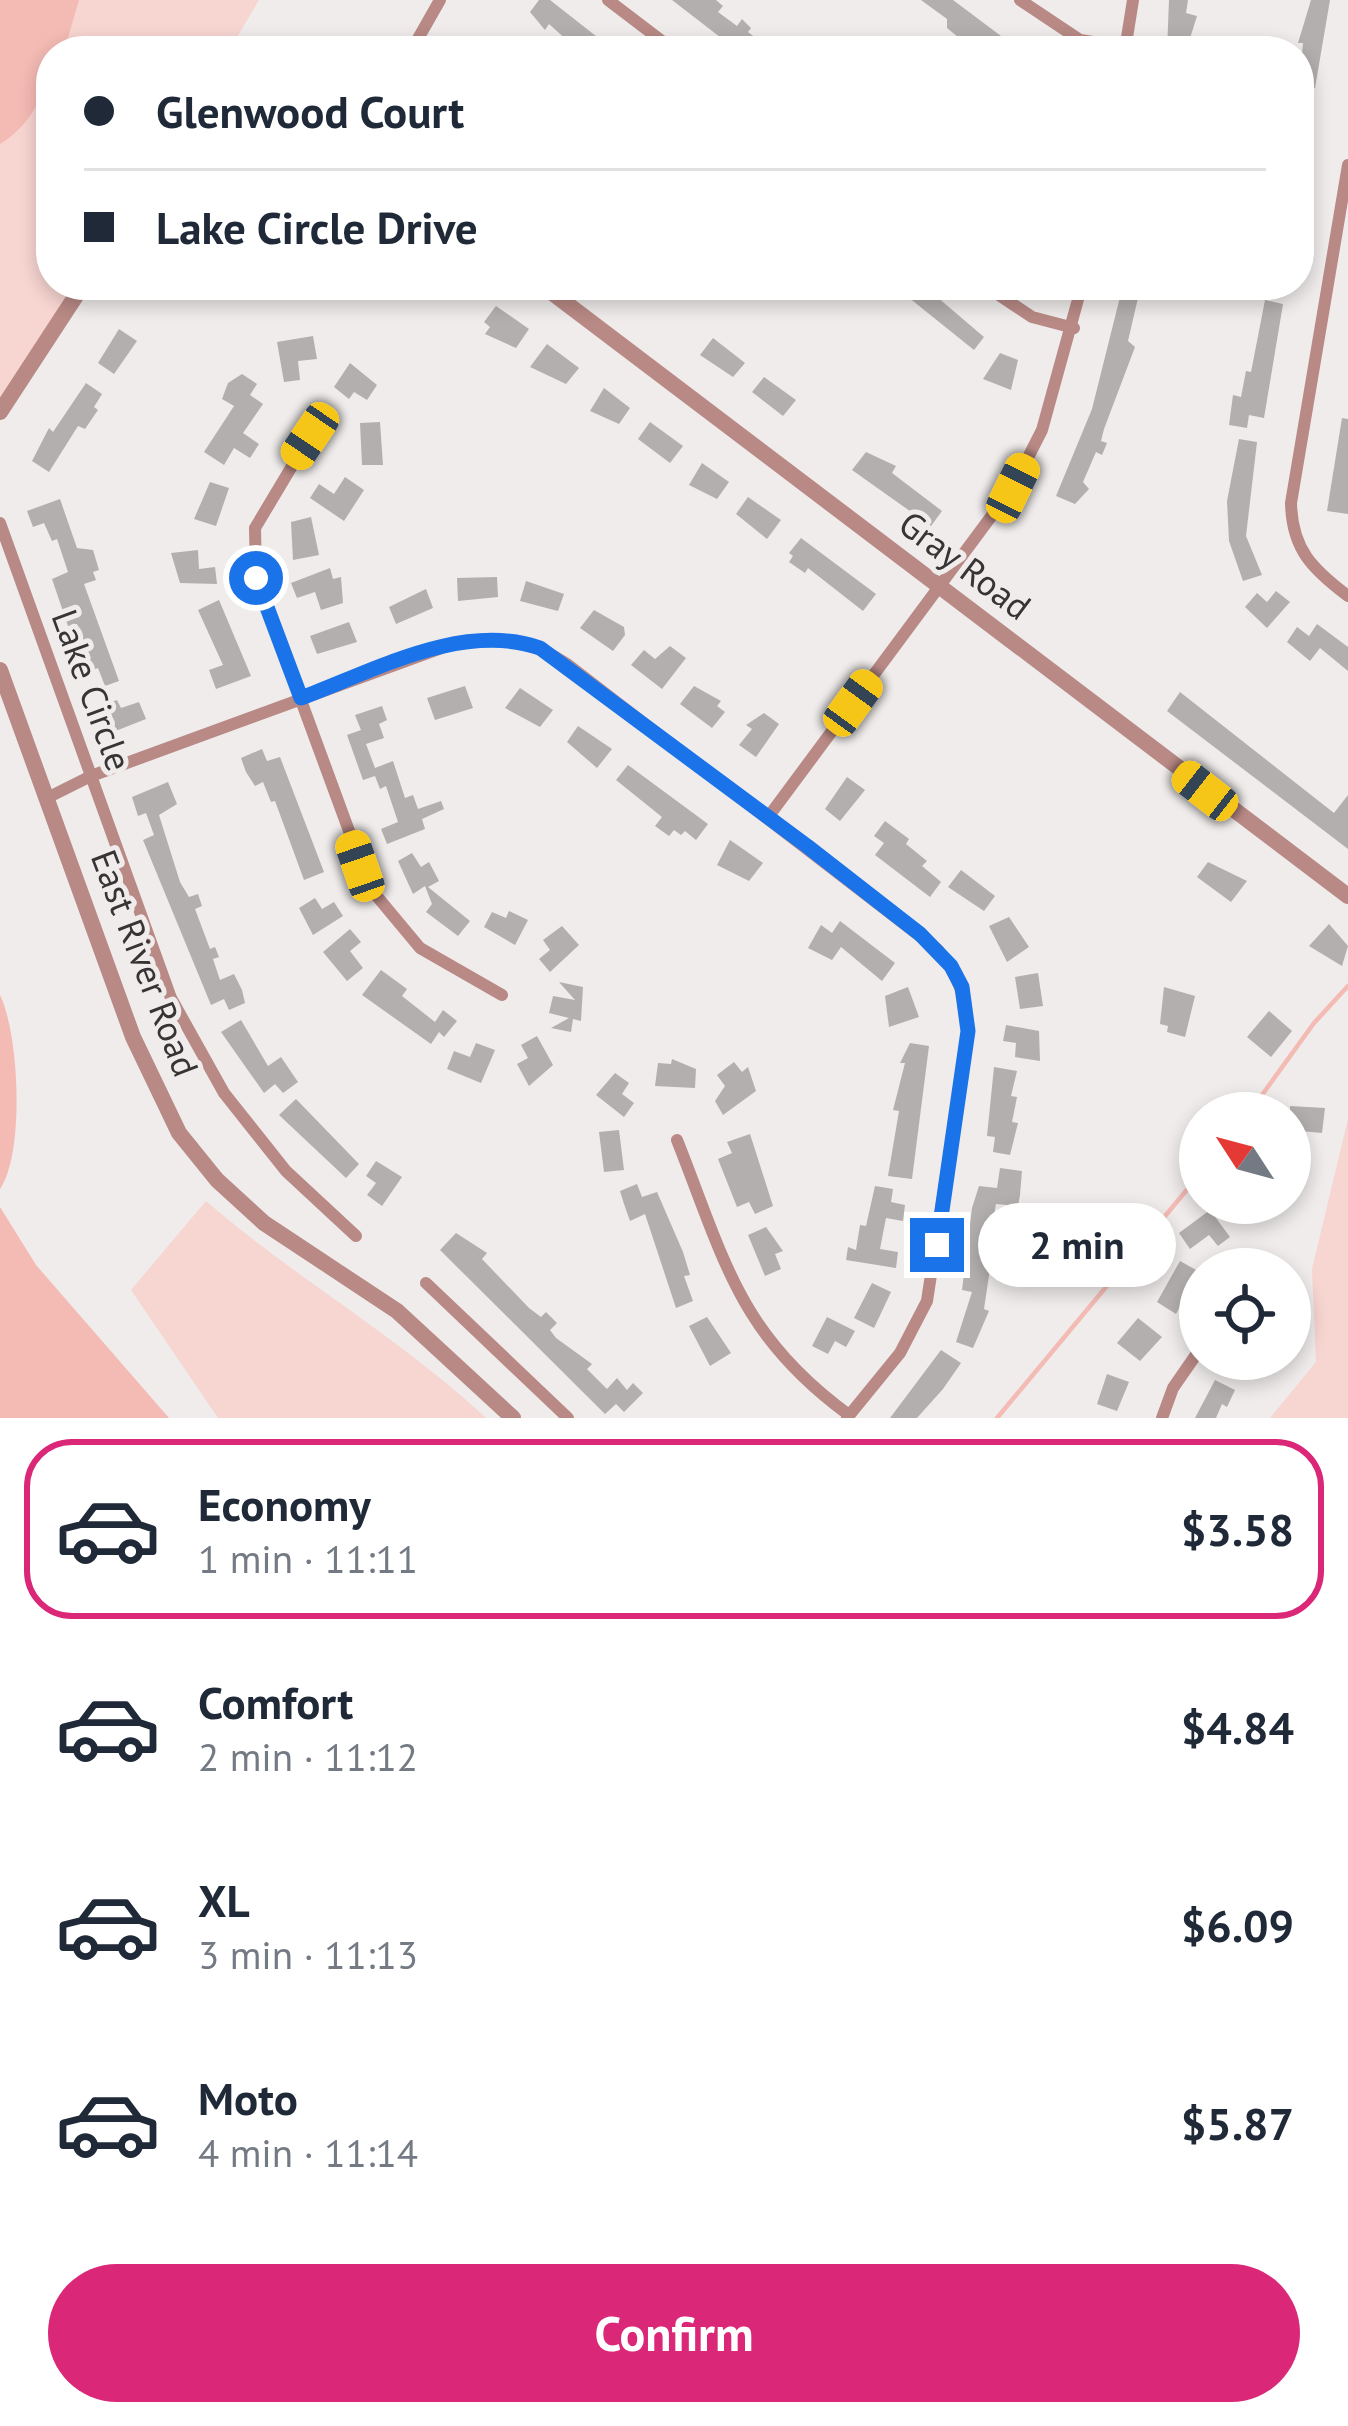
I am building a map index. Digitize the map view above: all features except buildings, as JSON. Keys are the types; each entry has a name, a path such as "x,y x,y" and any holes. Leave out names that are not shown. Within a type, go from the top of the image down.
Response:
{"street":[{"path":"420,36 440,0"},
{"path":"608,0 655,36"},
{"path":"1020,0 1074,36"},
{"path":"1127,36 1133,0"},
{"path":"1348,165 1291,503 1292,533 1301,554 1348,596"},
{"path":"0,412 73,300"},
{"name":"Gray Road","path":"562,300 1348,896"},
{"path":"1006,300 1032,317 1074,328"},
{"path":"769,816 1013,488 1042,430 1079,300"},
{"path":"310,436 266,503 251,549 256,578 360,866 380,905 439,962 502,995"},
{"name":"Lake Circle","path":"0,523 171,998 224,1094 286,1171 356,1236"},
{"path":"49,797 91,776 455,643 519,641 567,664 938,950 962,987 968,1031 927,1301 900,1353 848,1417 792,1371 764,1339 740,1296 677,1140"},
{"name":"East River Road","path":"0,670 145,1068 179,1133 217,1180 265,1223 397,1311 513,1418"},
{"path":"426,1283 568,1418"},
{"path":"1162,1418 1179,1379"}],"shaded area":[{"path":"0,0 259,0 238,36 36,36 36,300 73,300 0,407"},
{"path":"0,0 79,0 68,36 36,36 36,105 21,127 0,144"},
{"path":"0,995 12,1037 16,1122 8,1172 0,1189"},
{"path":"1348,1119 1348,1418 1270,1418 1301,1380 1311,1380 1316,1362 1312,1269"},
{"path":"206,1201 418,1360 486,1418 218,1418 131,1290"},
{"path":"0,1207 36,1265 169,1418 0,1418"}],"waterway":[{"path":"1264,1092 1314,1023 1348,986"},
{"path":"997,1418 1179,1199"}],"route":[{"path":"256,578 301,698 455,643 503,638 540,648 769,816 938,950 962,987 968,1031 937,1245"}]}
